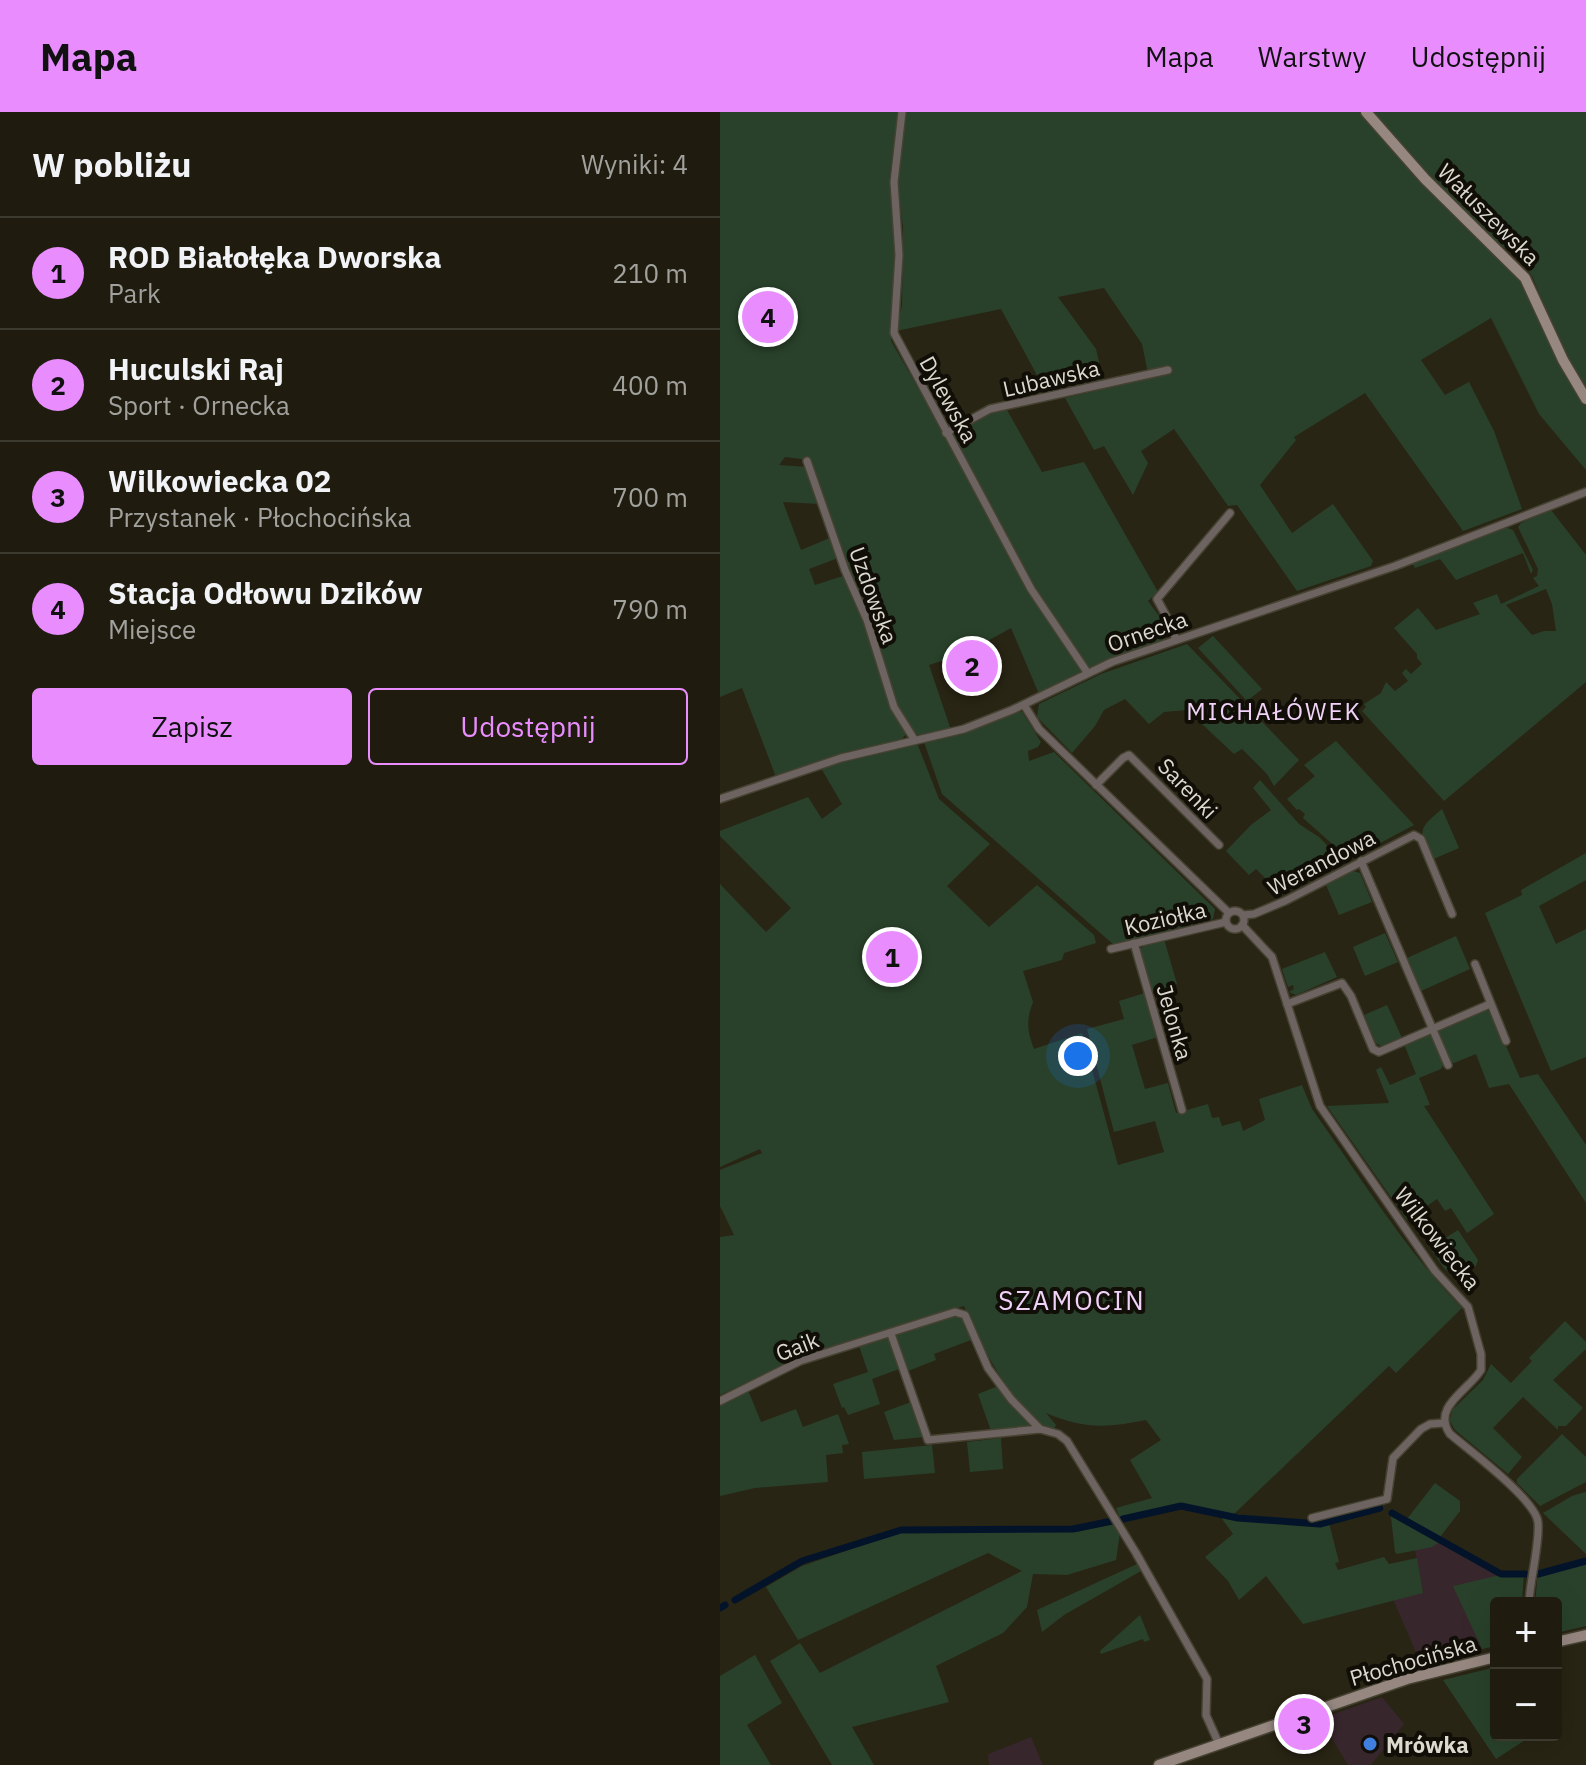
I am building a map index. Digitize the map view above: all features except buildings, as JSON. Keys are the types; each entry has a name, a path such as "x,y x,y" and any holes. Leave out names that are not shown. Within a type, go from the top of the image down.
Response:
{"main road":[{"name":"Wałuszewska","path":"1366,112 1425,179 1525,278 1563,360 1586,399"},
{"path":"1562,1641 1586,1635"},
{"name":"Płochocińska","path":"1159,1765 1407,1679 1490,1658"}],"street":[{"name":"Dylewska","path":"902,112 894,182 899,255 894,333 1031,589 1087,672"},
{"name":"Lubawska","path":"946,433 990,409 1168,370"},
{"name":"Uzdowska","path":"807,461 845,570 867,620 894,707 914,739"},
{"name":"Ornecka","path":"720,799 841,758 914,739 947,734 1024,705 1087,672 1395,566 1586,492"},
{"path":"1176,640 1157,599 1230,513"},
{"path":"1024,705 1039,729 1228,917 1234,929 1242,925 1243,915 1238,912 1228,917"},
{"name":"Sarenki","path":"1096,785 1129,755 1219,845"},
{"name":"Werandowa","path":"1243,915 1254,914 1285,901 1414,835 1421,839 1452,914"},
{"path":"1361,861 1448,1065"},
{"name":"Koziołka","path":"1111,949 1228,917"},
{"name":"Wilkowiecka","path":"1242,925 1269,952 1320,1106 1435,1271 1462,1299 1473,1321 1481,1354 1481,1370 1447,1407 1444,1423"},
{"name":"Jelonka","path":"1134,943 1182,1110"},
{"path":"1475,964 1506,1041"},
{"path":"1287,1004 1342,983 1351,996 1373,1049 1379,1052 1490,1004"},
{"name":"Gaik","path":"720,1401 800,1361 955,1312 965,1315 988,1368 1011,1399 1040,1429"},
{"path":"891,1334 928,1440 1040,1429 1058,1434 1067,1441 1138,1555 1207,1679 1206,1715 1219,1744"},
{"path":"1312,1518 1387,1499 1393,1458 1421,1429 1430,1424 1444,1423 1450,1434 1508,1483 1536,1514 1538,1528 1530,1597"}],"shaded area":[{"path":"1440,1542 1502,1575 1454,1586 1482,1649 1421,1664 1393,1599 1423,1592 1415,1550"},
{"path":"1382,1697 1404,1724 1371,1765 1348,1765 1320,1719"},
{"path":"1031,1737 1043,1765 989,1765 988,1754"}],"green space":[{"path":"720,112 898,112 889,181 895,240 891,341 946,436 995,412 1007,410 1042,472 1084,462 1158,592 1148,601 1165,624 1169,633 1165,639 1088,668 1039,694 1011,628 984,643 997,674 963,691 948,659 929,665 951,730 921,736 916,734 900,714 809,460 785,457 779,465 807,467 819,504 783,502 801,550 832,537 838,558 809,569 815,585 846,575 865,622 889,702 906,734 901,740 776,777 742,688 720,697"},
{"path":"904,112 1361,112 1501,258 1524,287 1571,383 1586,406 1586,470 1539,414 1491,318 1421,360 1445,395 1469,382 1494,431 1522,509 1463,531 1365,393 1294,437 1296,440 1260,485 1292,533 1333,504 1373,561 1371,566 1297,591 1237,505 1228,506 1174,429 1141,451 1148,463 1133,495 1104,446 1094,450 1065,398 1149,378 1142,344 1104,288 1058,297 1096,349 1103,380 1044,388 1001,309 896,331 902,305 903,227 897,179"},
{"path":"1371,112 1586,112 1586,390 1563,352 1533,278 1522,260 1494,241 1433,181"},
{"path":"1551,510 1586,555 1586,682 1444,801 1362,711 1366,707 1364,704 1381,693 1386,682 1395,691 1408,681 1402,673 1406,669 1411,674 1422,664 1394,628 1418,608 1436,630 1480,614 1473,603 1497,594 1501,604 1539,586 1533,578 1537,576 1538,569 1518,527","holes":["1546,589 1556,631 1532,635 1506,605"]},
{"path":"1505,527 1513,530 1533,570 1531,574 1523,553 1456,580 1440,559 1415,568 1412,563"},
{"path":"1213,636 1262,689 1247,701 1198,648"},
{"path":"1187,644 1299,760 1274,786 1267,774 1242,749 1234,754 1187,710 1164,712 1149,724 1125,699 1104,710 1072,753 1037,717 1039,704 1101,674"},
{"path":"1013,712 1022,712 1041,742 1038,747 1028,751 1029,761 1054,752 1215,909 1213,919 1114,945 942,794 924,742 955,735"},
{"path":"1336,741 1414,825 1352,858 1303,818 1305,814 1287,799 1315,776 1304,765"},
{"path":"905,743 917,743 939,799 990,844 947,886 989,927 1037,885 1094,935 1096,943 1064,953 1062,960 1023,971 1033,1002 1028,1020 1029,1031 1034,1049 1082,1033 1118,1165 1164,1152 1155,1121 1114,1132 1087,1029 1124,1019 1119,1001 1145,993 1158,1037 1132,1045 1145,1089 1168,1083 1176,1113 1208,1104 1212,1118 1219,1117 1222,1126 1240,1121 1243,1131 1265,1120 1259,1099 1302,1085 1312,1109 1383,1212 1462,1308 1396,1373 1389,1366 1234,1514 1313,1522 1384,1506 1383,1510 1329,1523 1339,1562 1335,1563 1338,1570 1384,1557 1389,1564 1417,1558 1423,1593 1303,1624 1266,1576 1239,1600 1228,1581 1205,1557 1233,1534 1220,1516 1183,1508 1122,1522 1116,1508 1152,1498 1130,1460 1161,1440 1146,1420 1095,1426 1046,1413 1056,1425 1054,1429 1042,1428 997,1371 964,1306 810,1357 720,1395 720,1237 734,1235 720,1206 720,1170 762,1153 760,1149 720,1167 720,884 766,932 791,908 720,836 720,831 808,797 822,819 842,804 821,768"},
{"path":"1260,780 1299,824 1319,837 1341,860 1340,864 1282,895 1256,869 1249,875 1226,851 1271,810 1253,788"},
{"path":"1442,809 1459,848 1431,860 1424,842 1424,826"},
{"path":"1586,853 1586,880 1539,906 1556,944 1586,929 1586,1057 1551,1071 1485,913 1522,895 1521,890"},
{"path":"1353,871 1360,873 1372,902 1339,915 1326,885"},
{"path":"1385,933 1398,962 1365,976 1353,947"},
{"path":"1456,936 1470,969 1421,991 1407,958"},
{"path":"1164,939 1177,984 1152,992 1139,950 1147,943"},
{"path":"1325,952 1337,977 1296,995 1289,992 1294,989 1293,985 1288,987 1282,969"},
{"path":"1387,1005 1402,1038 1381,1046 1376,1043 1364,1015"},
{"path":"1481,1010 1492,1014 1520,1078 1538,1074 1586,1145 1586,1203 1509,1084 1489,1088 1476,1054 1449,1062 1439,1029"},
{"path":"1427,1034 1431,1036 1444,1064 1441,1069 1419,1078 1430,1105 1424,1106 1494,1214 1467,1233 1451,1208 1445,1211 1437,1199 1407,1220 1327,1106 1389,1103 1376,1070 1381,1067 1390,1085 1416,1074 1404,1044"},
{"path":"1458,1230 1478,1260 1476,1266 1453,1273 1445,1269 1430,1248"},
{"path":"958,1315 964,1318 971,1340 934,1354 936,1360 908,1371 895,1335"},
{"path":"1565,1321 1586,1342 1586,1349 1553,1380 1583,1408 1566,1426 1558,1426 1558,1430 1523,1397 1493,1428 1522,1457 1508,1474 1455,1430 1450,1421 1452,1410 1483,1380 1491,1364 1511,1383 1532,1361 1529,1358"},
{"path":"888,1338 899,1369 872,1379 880,1404 848,1415 833,1384 868,1372 859,1346"},
{"path":"998,1386 1030,1427 991,1431 978,1394"},
{"path":"748,1390 761,1422 796,1409 803,1427 838,1414 849,1444 842,1445 843,1453 826,1455 828,1482 755,1488 720,1496 720,1404"},
{"path":"911,1402 924,1437 894,1440 884,1412"},
{"path":"1562,1434 1586,1457 1586,1482 1540,1506 1517,1483 1517,1479"},
{"path":"1001,1438 1003,1469 970,1472 967,1442"},
{"path":"932,1445 935,1473 864,1479 862,1452"},
{"path":"1435,1483 1460,1501 1460,1511 1440,1537 1502,1573 1524,1572 1522,1597 1490,1597 1490,1647 1482,1649 1453,1586 1500,1575 1440,1542 1432,1547 1397,1554 1390,1509 1407,1519"},
{"path":"1586,1493 1586,1554 1543,1513"},
{"path":"1114,1524 1120,1533 1116,1560 1067,1575 1033,1574 1027,1607 1003,1633 936,1666 949,1702 852,1727 874,1765 832,1765 770,1661 800,1643 820,1673 1022,1571 988,1553 798,1640 766,1587 802,1566 901,1532 1076,1532"},
{"path":"1586,1560 1586,1626 1562,1632 1562,1597 1536,1597 1538,1571"},
{"path":"1137,1564 1141,1571 1064,1615 1042,1632 1037,1610"},
{"path":"1140,1615 1150,1640 1144,1642 1143,1639 1101,1654 1100,1651"},
{"path":"755,1655 782,1703 747,1725 771,1765 720,1765 720,1676"},
{"path":"1490,1668 1490,1741 1524,1741 1496,1759 1443,1680"}],"waterway":[{"path":"1123,1519 1181,1506 1238,1518 1320,1524 1380,1508"},
{"path":"1392,1513 1501,1574 1525,1574"},
{"path":"735,1600 802,1561 901,1530 1073,1529 1112,1521"},
{"path":"1538,1574 1586,1561"},
{"path":"720,1608 725,1605"}],"place":[{"name":"Stacja Odłowu Dzików","path":"768,317"},
{"name":"Huculski Raj","path":"972,666"},
{"name":"ROD Białołęka Dworska","path":"892,957"},
{"name":"Wilkowiecka 02","path":"1304,1724"},
{"name":"Mrówka","path":"1370,1744"}],"district":[{"name":"MICHAŁÓWEK","path":"1274,711"},
{"name":"SZAMOCIN","path":"1072,1300"}]}
